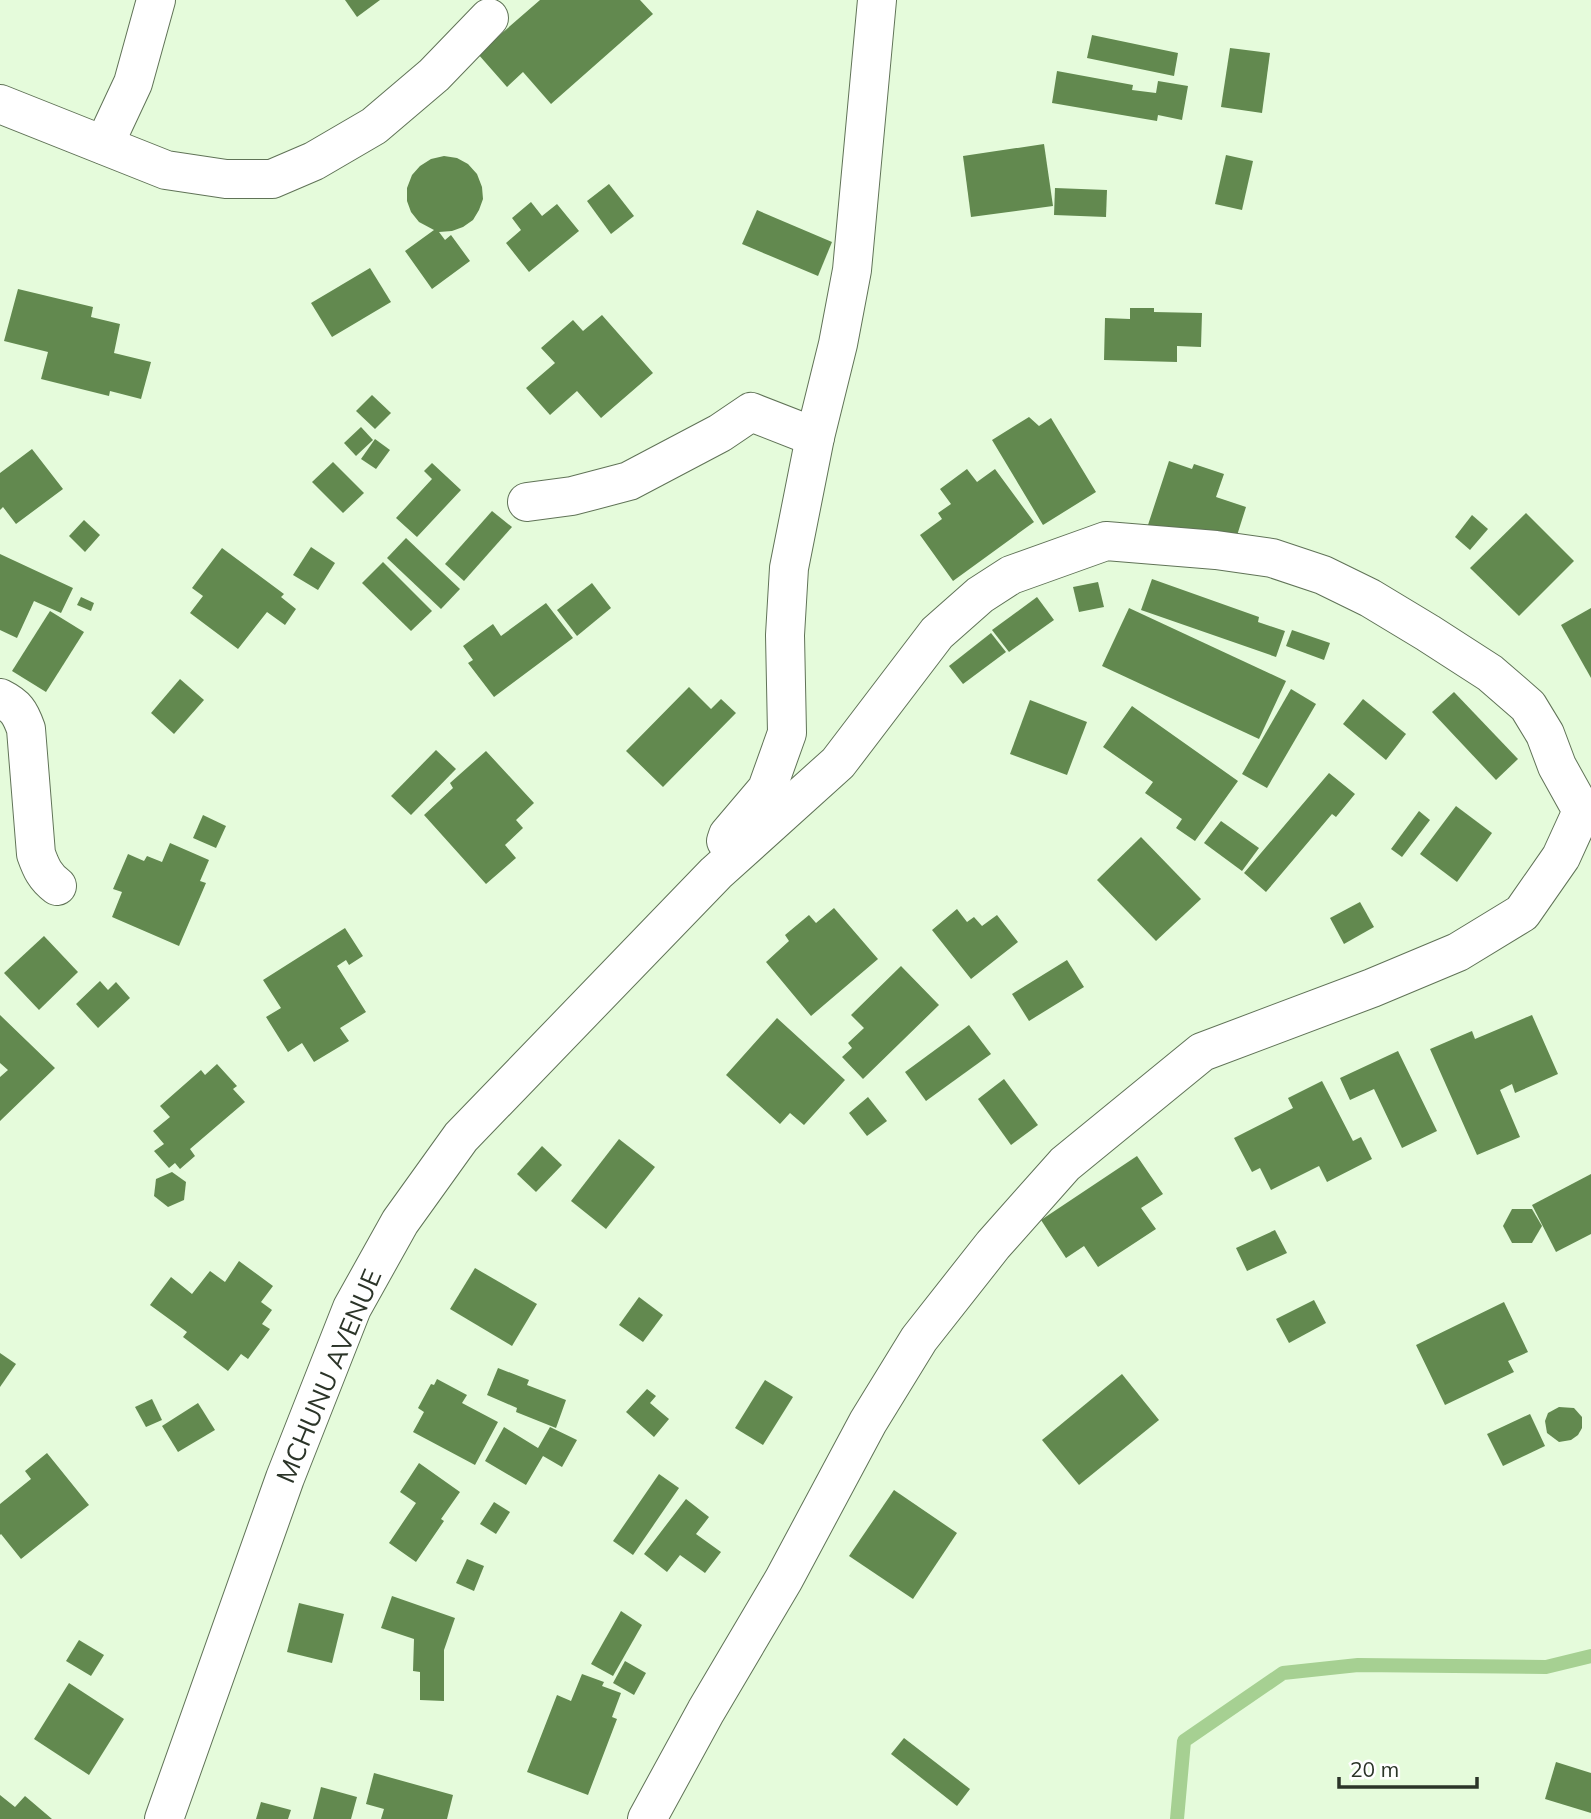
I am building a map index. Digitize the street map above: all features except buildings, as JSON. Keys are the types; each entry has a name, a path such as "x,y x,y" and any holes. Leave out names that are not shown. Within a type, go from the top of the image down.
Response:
{"street":[{"path":"104,145 133,83 156,0"},
{"path":"716,873 728,835 767,789 787,733 785,635 789,568 814,437 838,344 852,270 877,0"},
{"path":"0,104 166,170 226,179 272,179 314,161 374,125 434,75 489,18"},
{"path":"527,502 572,496 629,481 720,433 751,412 814,437"},
{"name":"MCHUNU AVENUE","path":"164,1819 294,1454 352,1308 400,1222 461,1138 716,873 838,763 937,633 980,595 1011,575 1106,541 1261,556 1323,575 1370,598 1490,673 1528,706 1545,734 1557,766 1582,811 1576,856"},
{"path":"0,698 20,713 26,729 36,853 41,869 57,886"},
{"path":"648,1819 706,1711 784,1579 868,1422 919,1339 993,1245 1065,1164 1202,1052 1372,988 1458,952 1522,913 1576,856"}],"waterway":[{"path":"1177,1819 1184,1741 1283,1673 1358,1665 1546,1667 1591,1656"}]}
